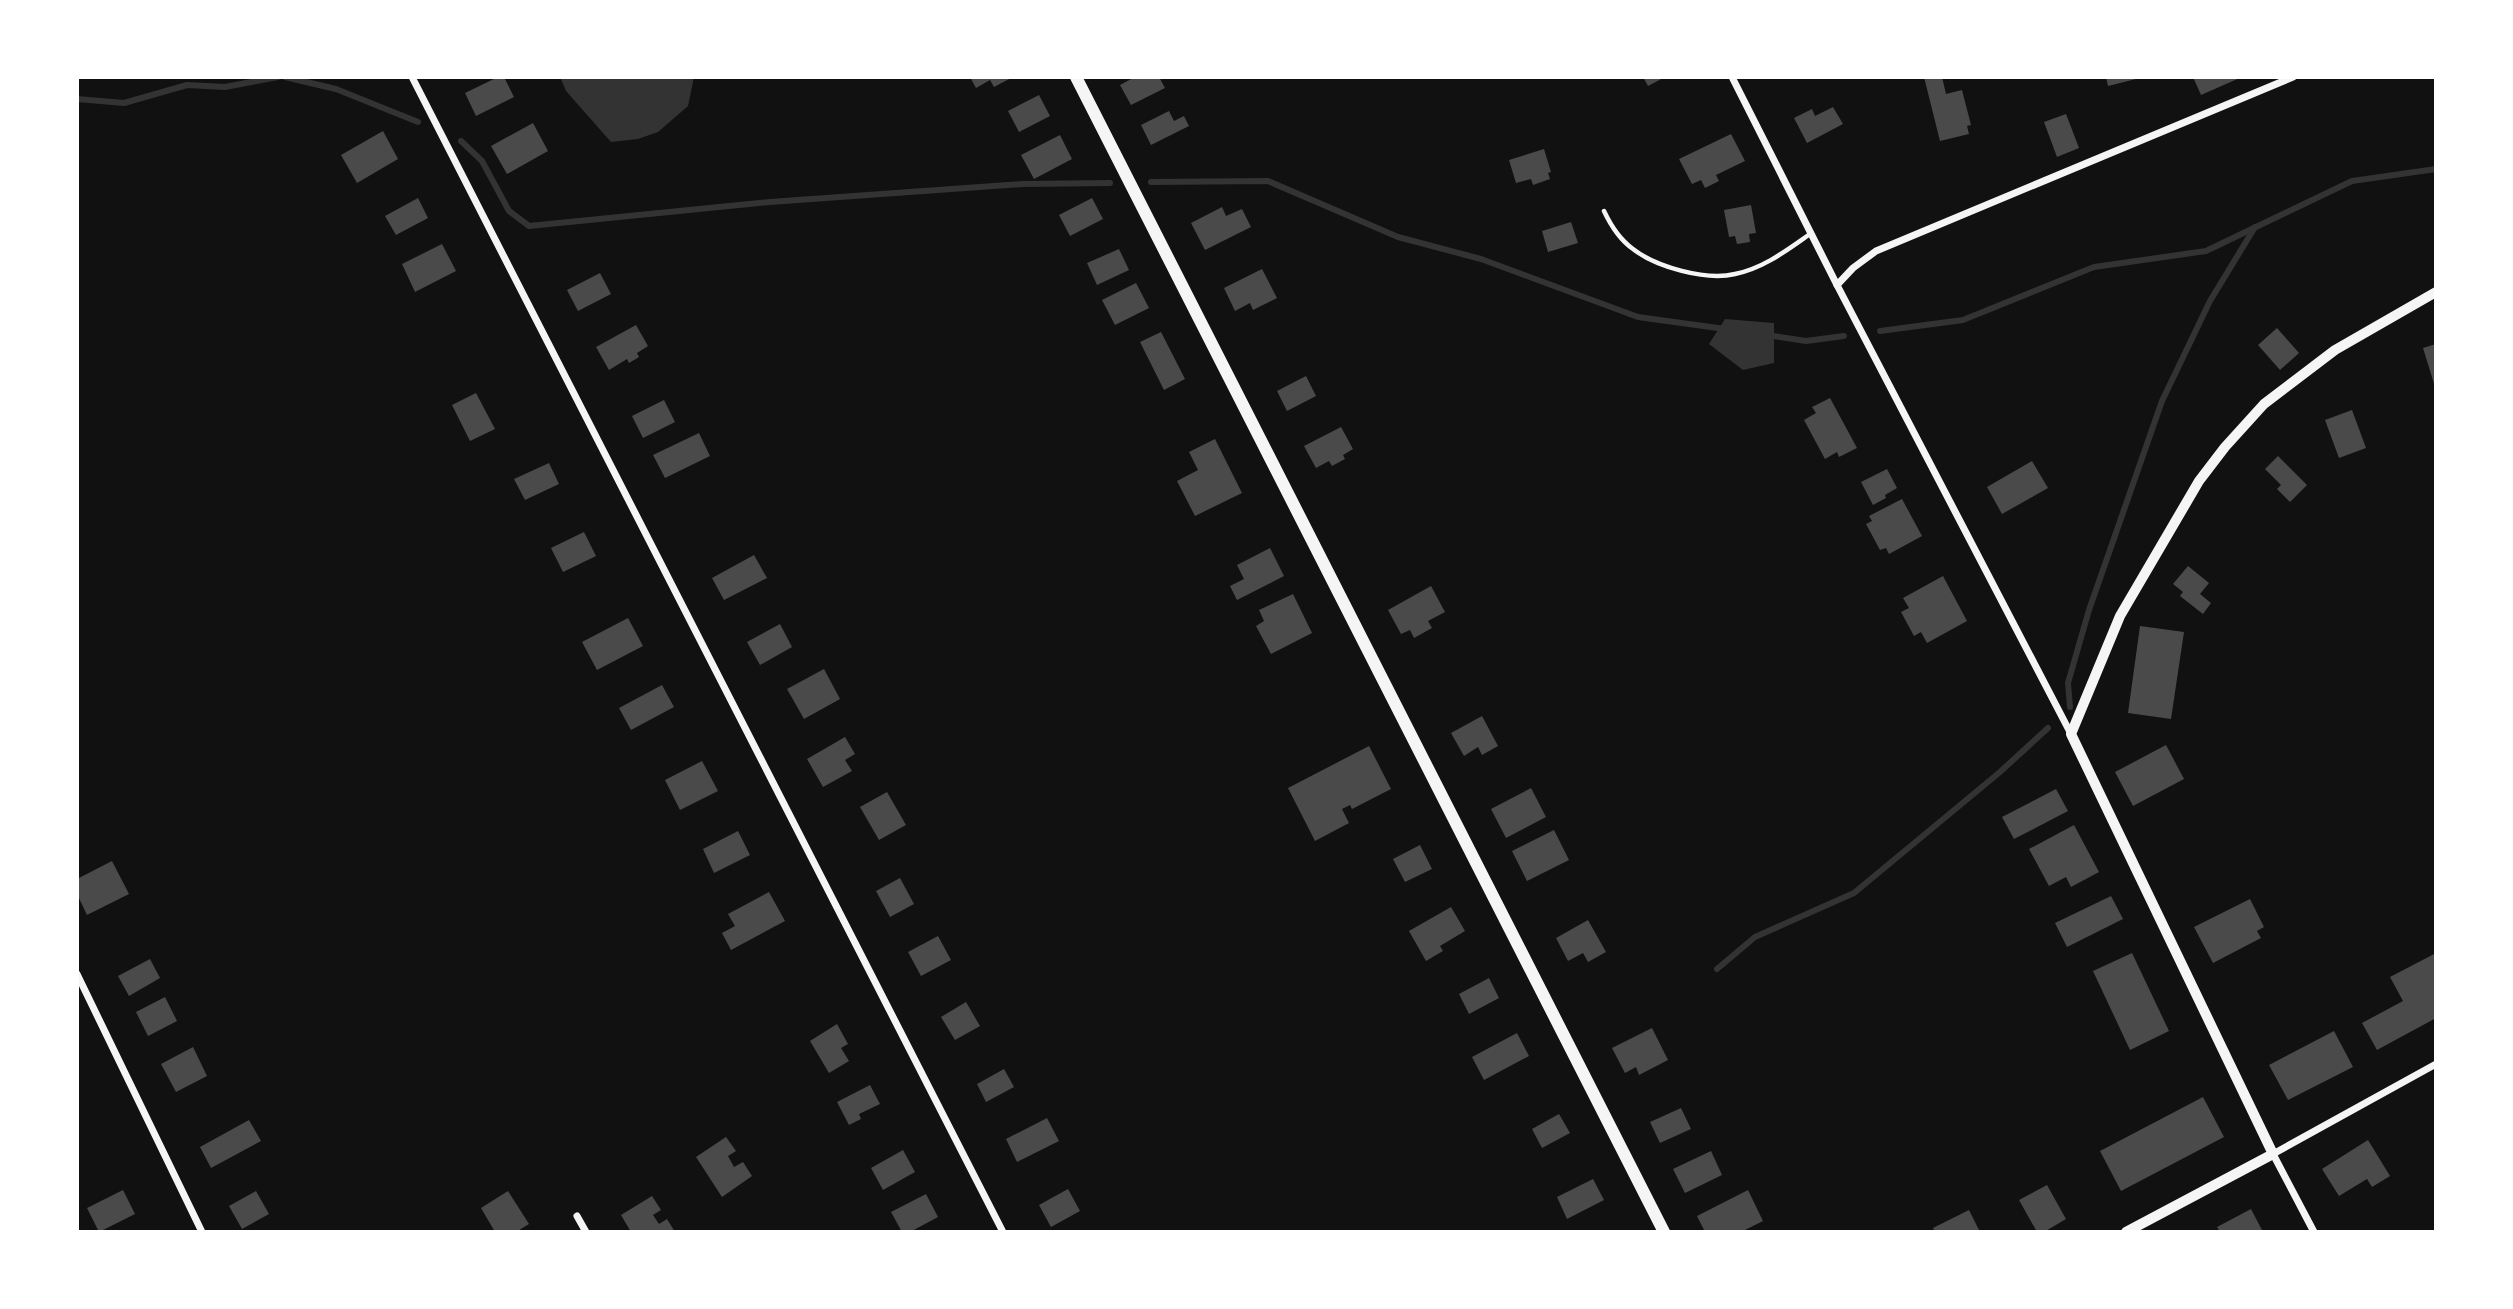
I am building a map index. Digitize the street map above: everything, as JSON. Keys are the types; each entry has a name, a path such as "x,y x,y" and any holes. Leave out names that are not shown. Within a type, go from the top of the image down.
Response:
{"main road":[{"path":"1076,77 1664,1232"}],"street":[{"path":"412,77 1003,1232"},
{"path":"1732,77 2071,734 2273,1154 2314,1232"},
{"path":"1837,285 1853,268 1876,251 2293,77"},
{"path":"2071,734 2120,616 2199,481 2225,447 2264,404 2335,350 2436,292"},
{"path":"77,974 202,1232"},
{"path":"2126,1232 2436,1064"},
{"path":"578,1216 586,1232"}],"lane":[{"path":"1604,211 1614,232 1634,250 1662,264 1696,275 1734,274 1772,260 1811,233"}],"shaded area":[{"path":"560,77 694,77 688,106 658,132 638,139 611,142 566,91"},
{"path":"1725,319 1774,323 1774,363 1743,370 1709,344"}],"building":[{"path":"498,77 504,77 514,97 476,116 465,93"},
{"path":"970,77 1013,77 994,87 990,80 976,88"},
{"path":"1135,77 1159,77 1165,88 1131,105 1120,85"},
{"path":"1643,77 1665,77 1648,86"},
{"path":"1924,77 1942,77 1946,94 1962,90 1971,125 1967,126 1969,134 1940,141"},
{"path":"2106,77 2140,77 2140,78 2108,86"},
{"path":"2193,77 2242,77 2201,95"},
{"path":"1039,95 1050,116 1019,132 1008,111"},
{"path":"1833,107 1843,124 1807,143 1794,118 1812,109 1815,116"},
{"path":"1169,111 1174,121 1184,116 1189,126 1151,145 1141,125"},
{"path":"2066,114 2079,148 2057,157 2044,122"},
{"path":"533,123 548,151 507,174 491,146"},
{"path":"383,131 398,159 357,183 341,155"},
{"path":"1731,134 1745,161 1716,175 1719,181 1705,188 1701,180 1692,184 1679,159"},
{"path":"1060,135 1072,159 1034,179 1021,155"},
{"path":"1544,149 1551,172 1548,173 1550,179 1533,185 1531,179 1516,183 1509,160"},
{"path":"418,198 428,218 396,235 385,216"},
{"path":"1092,198 1103,219 1070,236 1059,215"},
{"path":"1751,205 1756,233 1749,234 1750,242 1737,244 1735,236 1729,237 1724,210"},
{"path":"1222,207 1226,216 1242,209 1251,227 1205,250 1191,223"},
{"path":"1571,222 1578,243 1548,252 1542,231"},
{"path":"442,244 456,271 415,292 402,264"},
{"path":"1119,249 1129,270 1097,285 1087,263"},
{"path":"1262,269 1277,298 1253,310 1250,303 1235,311 1224,288"},
{"path":"600,273 611,294 578,311 567,290"},
{"path":"1136,283 1149,308 1115,325 1102,300"},
{"path":"636,325 648,346 637,353 639,357 629,363 627,359 609,370 596,347"},
{"path":"2277,328 2299,353 2280,370 2258,345"},
{"path":"1161,332 1185,379 1164,390 1140,342"},
{"path":"2436,344 2436,387 2435,387 2423,348"},
{"path":"1306,376 1316,396 1287,411 1277,391"},
{"path":"476,393 495,429 470,441 452,405"},
{"path":"1830,398 1857,448 1839,457 1837,452 1825,459 1804,420 1816,413 1812,407"},
{"path":"664,400 675,422 643,438 632,416"},
{"path":"2352,410 2366,448 2339,458 2325,420"},
{"path":"1341,427 1353,449 1343,455 1345,459 1332,466 1329,461 1316,468 1304,446"},
{"path":"699,433 710,456 665,478 653,455"},
{"path":"1215,439 1242,493 1195,516 1177,481 1198,470 1189,452"},
{"path":"2278,456 2307,485 2290,502 2277,489 2281,485 2265,469"},
{"path":"2032,461 2048,488 2002,514 1987,487"},
{"path":"549,463 559,484 525,500 514,479"},
{"path":"1887,469 1897,488 1873,505 1861,482"},
{"path":"1902,499 1922,536 1889,554 1886,548 1880,550 1866,524 1872,521 1869,516"},
{"path":"584,532 596,556 563,572 551,548"},
{"path":"1270,548 1284,576 1237,600 1230,586 1244,579 1237,565"},
{"path":"754,555 767,578 724,600 712,578"},
{"path":"2188,566 2209,583 2200,594 2211,603 2203,614 2180,596 2183,592 2173,584"},
{"path":"1943,576 1967,621 1927,643 1921,632 1914,636 1901,612 1909,608 1903,598"},
{"path":"1431,586 1445,612 1428,621 1432,628 1414,638 1410,630 1401,634 1388,610"},
{"path":"1293,594 1312,633 1271,654 1256,626 1264,621 1259,610"},
{"path":"628,618 643,646 597,670 582,642"},
{"path":"780,624 792,647 760,665 747,642"},
{"path":"2140,626 2184,632 2171,719 2128,713"},
{"path":"824,669 840,699 804,719 787,689"},
{"path":"662,685 674,707 631,730 619,708"},
{"path":"1482,716 1498,746 1482,755 1478,747 1464,756 1451,733"},
{"path":"845,737 855,754 845,760 852,771 823,787 807,759"},
{"path":"2166,745 2184,779 2133,806 2115,772"},
{"path":"1369,746 1391,789 1352,809 1350,805 1342,809 1349,823 1315,841 1288,788"},
{"path":"702,761 718,791 680,810 665,780"},
{"path":"1531,788 1546,817 1506,838 1491,809"},
{"path":"2056,789 2068,811 2014,839 2002,817"},
{"path":"887,792 906,825 879,840 860,807"},
{"path":"2074,825 2099,872 2071,887 2066,877 2049,886 2029,849"},
{"path":"1554,830 1569,860 1527,881 1512,851"},
{"path":"738,831 750,855 714,873 703,849"},
{"path":"1420,845 1432,869 1405,882 1393,859"},
{"path":"112,861 129,894 87,915 77,894 77,879"},
{"path":"900,878 914,904 890,917 876,891"},
{"path":"769,892 785,921 731,950 722,933 735,926 728,914"},
{"path":"2111,896 2123,919 2067,947 2055,923"},
{"path":"2250,899 2264,927 2257,931 2261,938 2213,963 2194,927"},
{"path":"1451,907 1465,931 1440,946 1443,951 1426,961 1409,931"},
{"path":"1588,920 1606,952 1588,962 1583,953 1568,961 1556,938"},
{"path":"938,936 951,960 921,976 908,952"},
{"path":"2132,953 2169,1031 2130,1050 2093,971"},
{"path":"2436,953 2436,1018 2377,1050 2362,1023 2403,1001 2390,977"},
{"path":"150,959 160,978 129,996 118,976"},
{"path":"1489,978 1499,998 1469,1014 1459,994"},
{"path":"165,997 177,1021 148,1036 136,1012"},
{"path":"966,1002 980,1026 955,1040 941,1017"},
{"path":"837,1024 848,1044 841,1048 849,1061 829,1073 810,1041"},
{"path":"1652,1028 1668,1060 1639,1075 1636,1067 1625,1073 1612,1048"},
{"path":"2334,1031 2353,1067 2288,1100 2269,1065"},
{"path":"1517,1033 1529,1056 1484,1080 1472,1057"},
{"path":"193,1047 207,1076 176,1092 161,1064"},
{"path":"1004,1069 1014,1087 986,1102 977,1084"},
{"path":"870,1085 880,1104 859,1114 861,1119 849,1125 837,1102"},
{"path":"2203,1097 2224,1137 2121,1191 2100,1151"},
{"path":"1681,1108 1691,1129 1660,1143 1650,1122"},
{"path":"1559,1114 1570,1133 1542,1148 1532,1129"},
{"path":"1047,1118 1059,1141 1017,1162 1006,1139"},
{"path":"249,1120 261,1141 211,1168 200,1147"},
{"path":"726,1137 736,1151 728,1156 734,1167 743,1162 752,1176 722,1197 696,1157"},
{"path":"2368,1140 2390,1176 2372,1187 2367,1179 2339,1196 2322,1169"},
{"path":"903,1150 915,1172 883,1190 871,1168"},
{"path":"1711,1151 1722,1175 1685,1193 1673,1169"},
{"path":"1593,1179 1604,1200 1567,1219 1557,1197"},
{"path":"2047,1185 2066,1219 2044,1232 2037,1232 2019,1200"},
{"path":"1068,1189 1080,1211 1051,1227 1039,1205"},
{"path":"123,1190 135,1214 99,1232 87,1208"},
{"path":"1748,1190 1763,1221 1741,1232 1705,1232 1697,1216"},
{"path":"256,1191 269,1214 242,1229 229,1206"},
{"path":"508,1191 529,1224 516,1232 495,1232 481,1208"},
{"path":"926,1194 938,1217 910,1232 902,1232 891,1212"},
{"path":"652,1196 661,1210 653,1215 659,1224 667,1219 675,1232 631,1232 621,1215"},
{"path":"2251,1209 2263,1232 2220,1232 2217,1227"},
{"path":"1969,1210 1980,1232 1935,1232 1933,1228"}],"waterway":[{"path":"77,99 124,103 187,85 225,87 278,77"},
{"path":"285,77 336,89 418,122"},
{"path":"461,141 482,161 509,211 529,226 770,202 1023,184 1110,183"},
{"path":"1880,331 1963,320 2094,267 2206,251 2352,181 2436,169"},
{"path":"1151,182 1268,181 1398,237 1481,259 1638,317 1725,329"},
{"path":"2070,707 2068,683 2089,610 2162,401 2210,301 2255,227"},
{"path":"1767,335 1806,341 1844,336"},
{"path":"1717,969 1755,937 1854,893 2000,772 2048,728"}]}
